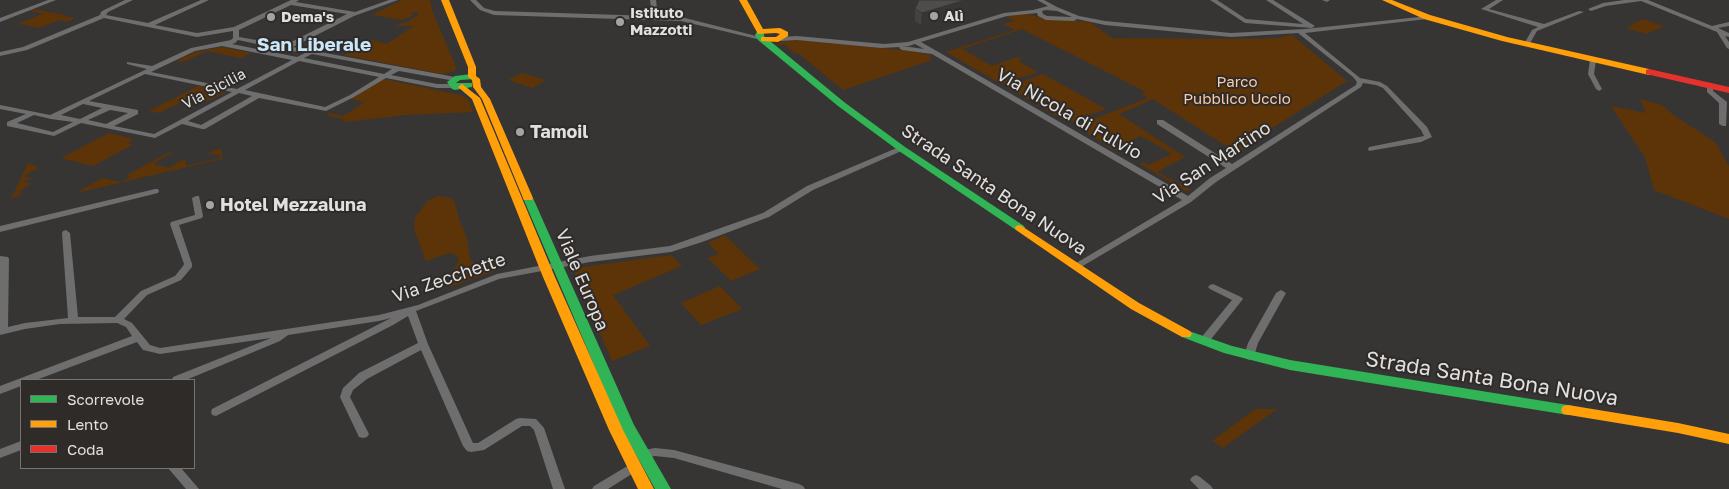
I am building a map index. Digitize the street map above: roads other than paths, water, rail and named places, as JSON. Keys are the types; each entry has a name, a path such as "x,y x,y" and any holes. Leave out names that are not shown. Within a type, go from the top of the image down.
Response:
{"street":[{"path":"0,20 53,0"},
{"path":"103,16 106,10 130,0"},
{"path":"149,25 206,0"},
{"path":"0,54 20,50 103,16 196,35 236,29 294,1 359,14 395,0"},
{"path":"438,0 465,66 463,81"},
{"path":"222,44 438,86 463,81 472,67 445,0"},
{"path":"473,0 482,9 494,13 688,20 779,38"},
{"path":"653,0 655,18"},
{"path":"743,0 762,36"},
{"path":"1040,0 1060,11 1094,21"},
{"path":"1040,0 1044,4 1041,12 1058,18 1231,35 1300,32 1427,17"},
{"path":"1213,0 1245,21 1312,26"},
{"path":"1269,0 1318,30"},
{"path":"1386,0 1427,17 1527,44 1729,90"},
{"path":"1500,0 1484,9 1543,26"},
{"path":"1594,0 1606,4"},
{"path":"1591,9 1606,4 1639,0"},
{"path":"1643,0 1729,35"},
{"path":"1058,18 1064,15 1060,11"},
{"name":"Via Nicola di Fulvio","path":"915,42 916,47 925,45 1002,15 1060,11"},
{"path":"1527,44 1532,33 1543,26 1581,12"},
{"path":"273,54 352,14"},
{"path":"754,19 779,38"},
{"path":"1711,28 1729,24"},
{"path":"50,117 193,49 233,42 236,38 236,29"},
{"path":"1719,31 1729,47"},
{"path":"1300,32 1359,80 1378,83 1386,87 1424,128 1428,137 1372,149"},
{"path":"193,49 196,35"},
{"path":"762,36 779,38"},
{"path":"236,38 463,81"},
{"name":"Via Nicola di Fulvio","path":"779,38 812,39 881,46 898,46 915,42 925,45 1188,200"},
{"name":"Strada Santa Bona Nuova","path":"779,38 841,104 902,149 1156,319 1204,342 1249,356 1329,372 1678,428 1729,438"},
{"name":"Via Nicola di Fulvio","path":"881,46 925,45"},
{"name":"Via Sicilia","path":"0,107 154,136 311,52"},
{"path":"1593,60 1592,74 1599,89"},
{"path":"129,63 153,68"},
{"path":"143,72 326,109 397,69"},
{"name":"Via San Martino","path":"1076,267 1188,200 1232,168 1348,94 1358,86 1359,80"},
{"name":"Viale Europa","path":"463,81 476,98 551,266 634,467 646,489"},
{"path":"1710,86 1710,92 1723,102 1723,124"},
{"name":"Via Sicilia","path":"182,122 202,127 259,95"},
{"path":"81,102 135,112 108,126"},
{"path":"33,113 10,124 54,134 111,107"},
{"path":"1160,122 1232,168"},
{"name":"Via Zecchette","path":"118,320 129,325 150,350 160,351 364,320 411,310 486,280 551,266 671,249 699,240 766,215 810,188 902,149"},
{"path":"0,229 155,191"},
{"path":"0,259 4,259 2,268 2,331 73,320 118,320 144,293 178,278 187,267 188,264 174,224 199,216 196,198"},
{"path":"66,233 73,320"},
{"name":"Viale Europa","path":"551,266 627,426 662,489"},
{"path":"1204,342 1238,299 1213,287"},
{"path":"1249,356 1253,343 1281,293"},
{"path":"216,412 390,323 411,310 423,344 469,446 471,448 480,447 520,422 532,422 539,428 559,489"},
{"path":"180,379 271,342 281,337 287,331"},
{"path":"29,379 139,338"},
{"path":"363,434 345,397 348,388 363,376 423,344"},
{"path":"0,390 20,382"},
{"path":"0,454 20,445"},
{"path":"643,454 655,452 674,454 799,489"},
{"path":"598,489 634,467"},
{"path":"175,469 193,489"},
{"path":"1196,480 1207,489"}],"place":[{"name":"Alì","path":"934,16"},
{"name":"Dema's","path":"271,17"},
{"name":"Istituto Mazzotti","path":"620,22"},
{"name":"Tamoil","path":"520,132"},
{"name":"Hotel Mezzaluna","path":"210,205"}],"district":[{"name":"San Liberale","path":"314,45"}],"park label":[{"name":"Parco Pubblico Uccio","path":"1237,90"}]}
